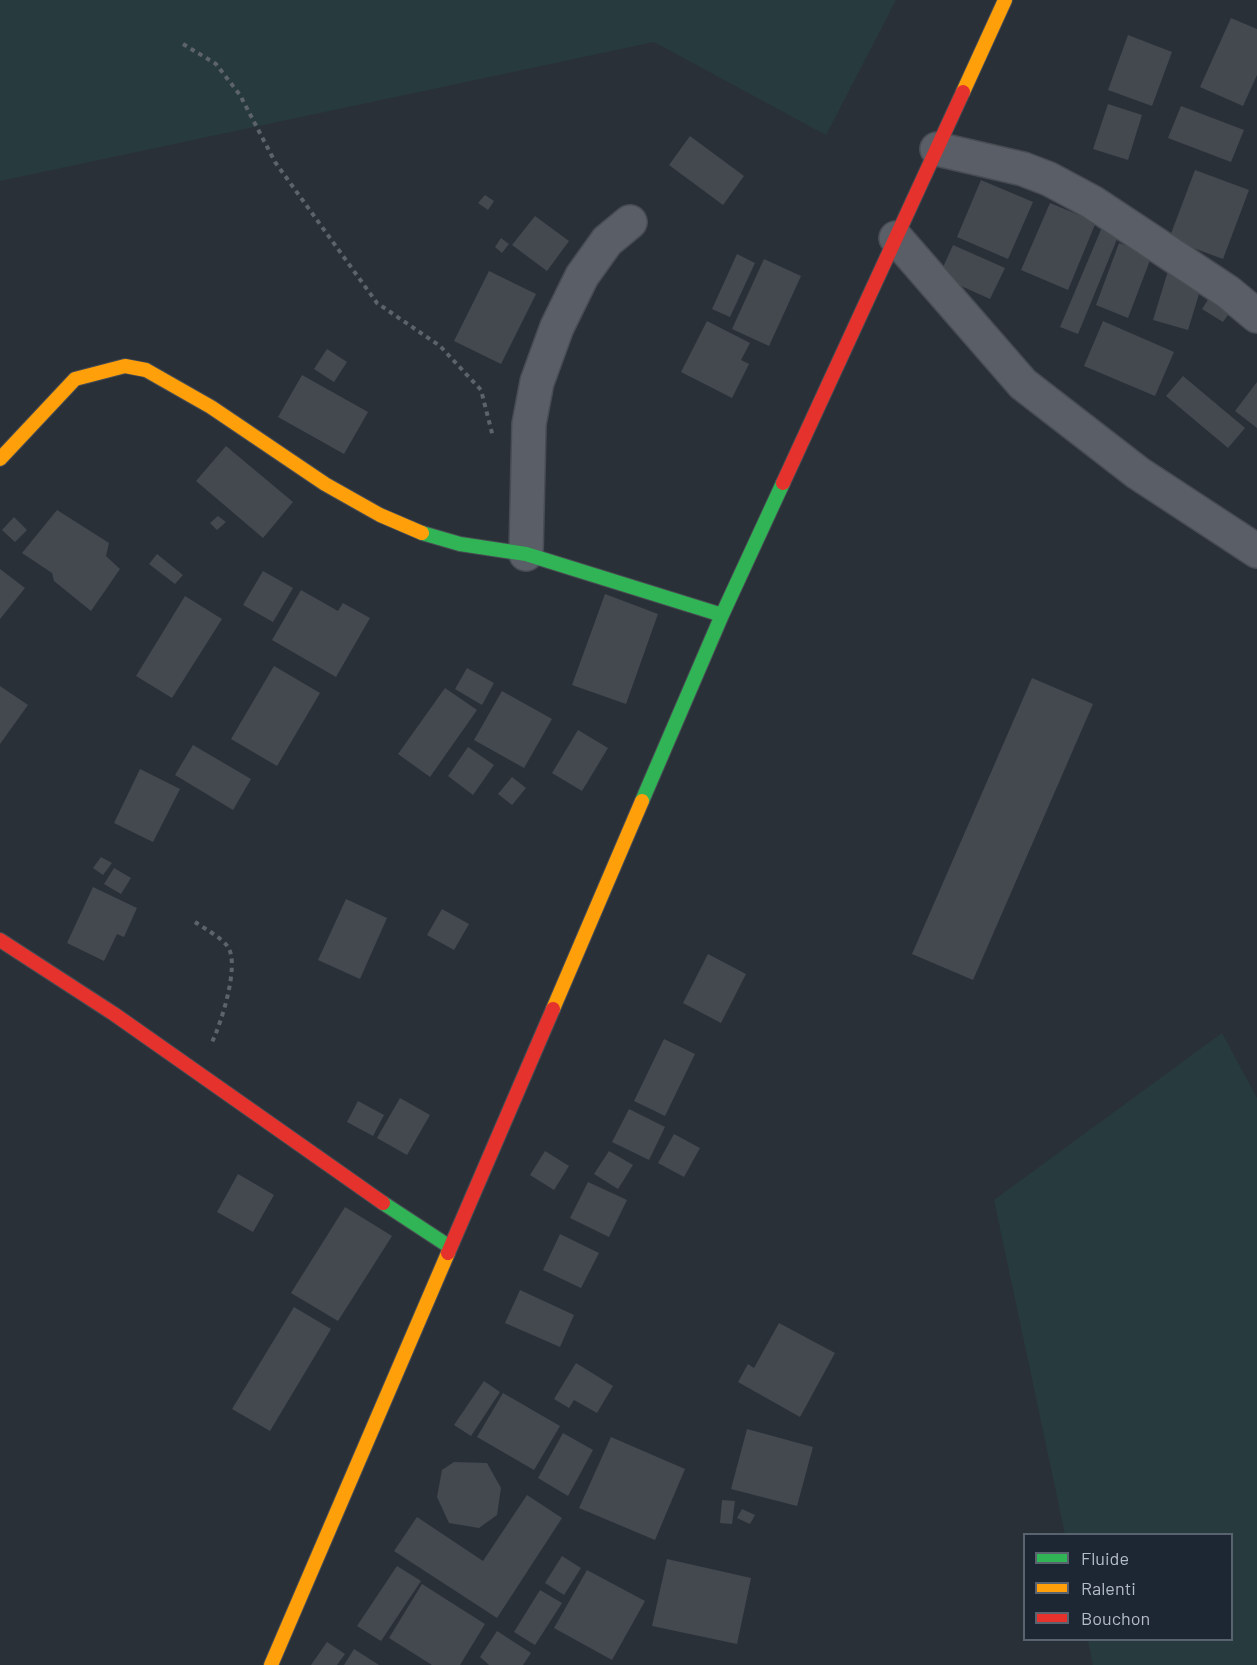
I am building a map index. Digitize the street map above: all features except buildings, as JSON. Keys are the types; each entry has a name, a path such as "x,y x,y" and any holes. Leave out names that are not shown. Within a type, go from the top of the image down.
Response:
{"main road":[{"path":"271,1665 722,615 1005,0"},
{"path":"0,459 75,379 124,366 146,370 211,407 325,484 380,515 421,533 460,544 526,554 722,615"},
{"path":"0,940 108,1007 286,1137 450,1247"}],"street":[{"path":"937,149 1023,169 1049,179 1092,202 1228,292 1257,316"},
{"path":"526,554 529,424 537,382 557,327 582,276 607,241 630,222"},
{"path":"896,238 1023,384 1138,473 1257,551"}],"path":[{"path":"183,44 216,64 240,95 275,162 377,303 440,346 481,390 496,445"},
{"path":"195,922 227,945 231,952 228,991 217,1032 198,1071"}],"green space":[{"path":"0,0 896,0 826,135 654,42 0,181"},
{"path":"1222,1033 1257,1098 1257,1665 1093,1665 1088,1641 1233,1641 1233,1533 1065,1533 994,1200"}],"traffic: fast":[{"path":"642,801 722,615 783,483"},
{"path":"422,533 460,544 526,554 722,615"},
{"path":"383,1203 450,1247"}],"traffic: slow":[{"path":"963,92 1005,0"},
{"path":"0,459 75,379 125,366 146,370 211,407 325,484 380,515 422,533"},
{"path":"553,1009 642,801"},
{"path":"271,1665 448,1253"}],"traffic: jam":[{"path":"783,483 963,92"},
{"path":"0,940 114,1014 383,1203"},
{"path":"448,1253 553,1009"}]}
